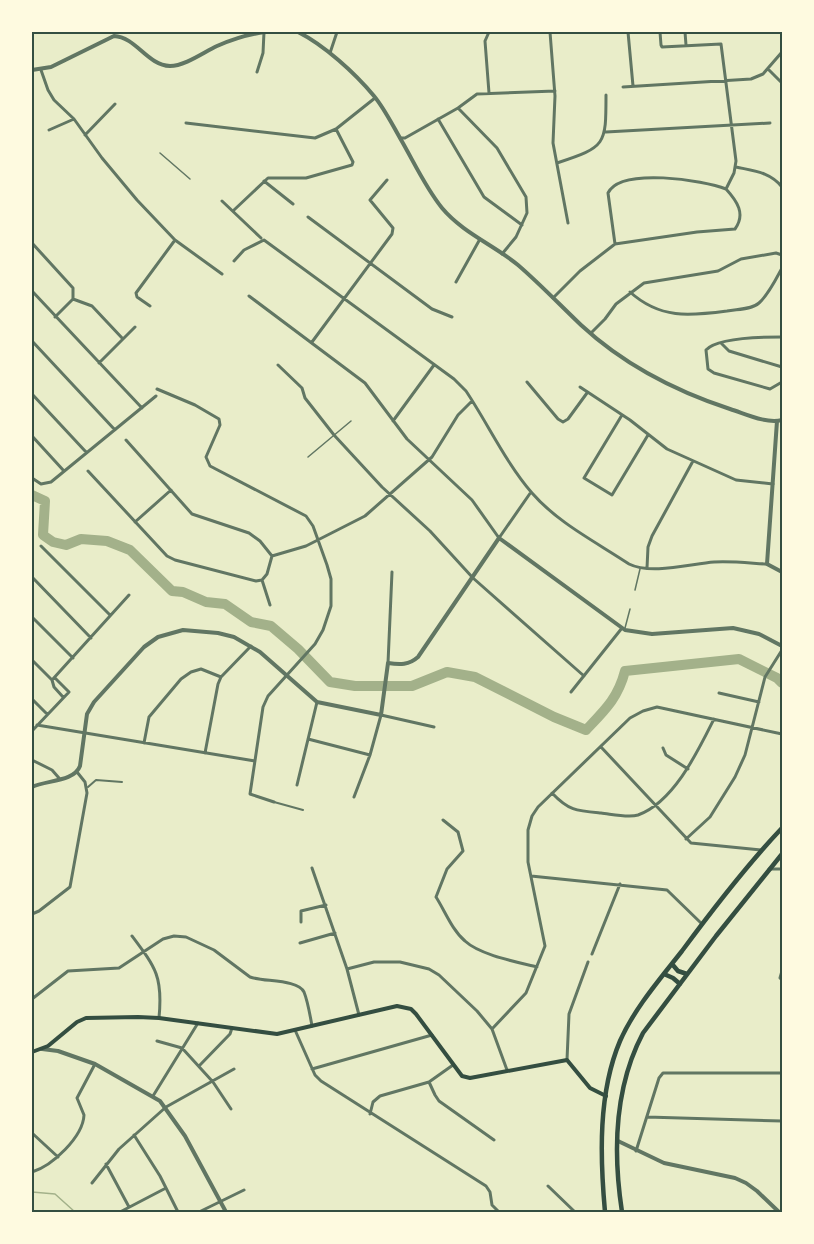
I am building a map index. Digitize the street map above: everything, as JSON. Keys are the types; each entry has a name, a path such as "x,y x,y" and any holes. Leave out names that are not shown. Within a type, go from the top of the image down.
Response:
{"main road":[{"path":"605,1212 602,1153 606,1096 620,1042 628,1025 702,924 761,850 783,828"},
{"path":"622,1212 619,1195 618,1141 621,1098 626,1073 634,1051 643,1033 687,974 768,869 783,854"},
{"path":"672,964 678,971 687,974"},
{"path":"664,974 680,984"},
{"path":"32,1052 42,1049 77,1022 86,1018 159,1018 277,1034 398,1006 405,1007 416,1014 462,1076 470,1078 567,1060 590,1088 606,1096"}],"street":[{"path":"32,70 56,65 103,39 119,34 154,60 168,66 183,63 247,33 265,32 263,53 257,72"},
{"path":"298,32 330,54 376,98 444,210 461,227 520,267 591,333 625,360 685,392 742,413 780,421 767,564"},
{"path":"330,54 337,32"},
{"path":"489,32 485,41 489,93"},
{"path":"550,32 555,91 554,142 568,223"},
{"path":"628,32 633,86"},
{"path":"660,32 663,47 720,44 736,167 726,189"},
{"path":"685,32 686,45"},
{"path":"623,87 758,77 783,52"},
{"path":"768,69 783,83"},
{"path":"40,70 54,100 74,119 136,200 176,240 222,274"},
{"path":"400,138 405,138 458,108 477,94 555,91"},
{"path":"557,163 586,154 599,144 606,132 606,94"},
{"path":"186,123 315,138 336,129 376,98"},
{"path":"85,135 115,104"},
{"path":"458,108 497,148 521,187 528,205 527,213 516,237 502,254"},
{"path":"49,130 74,119"},
{"path":"438,119 476,187 484,197 522,225"},
{"path":"606,132 770,123"},
{"path":"234,210 268,178 306,178 350,167 353,162 336,129"},
{"path":"736,167 768,174 783,187"},
{"path":"553,298 580,271 615,244 735,229 740,216 739,207 726,189 660,177 617,183 611,186 608,193 615,244"},
{"path":"312,342 393,231 370,200 387,180"},
{"path":"264,181 293,204"},
{"path":"222,201 261,238"},
{"path":"308,217 432,309 452,317"},
{"path":"456,282 480,239"},
{"path":"150,306 136,296 141,285 176,240"},
{"path":"234,261 244,250 264,240 454,379 472,401 531,492 554,515 629,564 640,568 716,562 767,564 783,572"},
{"path":"32,243 73,288 73,299 55,316"},
{"path":"591,333 616,304 644,283 718,271 741,260 776,253 783,255"},
{"path":"630,292 649,306 675,314 706,314 751,307 759,303 783,268"},
{"path":"32,291 142,408"},
{"path":"249,296 365,383 407,439 472,500 500,538 623,629 652,634 733,628 759,634 783,648 768,672 746,755 723,798 710,816 686,839"},
{"path":"73,299 92,306 123,339"},
{"path":"99,363 135,327"},
{"path":"783,337 752,338 721,343 707,348 707,366 710,371 770,389 783,382"},
{"path":"32,341 115,430"},
{"path":"721,343 729,351 783,367"},
{"path":"278,365 302,388 304,398 334,435 390,495 430,531 473,578 584,676"},
{"path":"393,421 434,365"},
{"path":"527,382 563,422 568,419 587,393"},
{"path":"580,387 667,448 693,461 736,480 774,484"},
{"path":"157,388 219,419 220,425 206,457 210,466 306,516 318,540 331,579 331,606 323,630 307,654 268,696 263,707 250,794 303,810"},
{"path":"32,394 86,452"},
{"path":"32,478 41,484 46,484 156,396"},
{"path":"272,556 318,540 366,516 429,460 458,415 472,401"},
{"path":"622,415 584,478 612,495 648,435"},
{"path":"32,436 64,471"},
{"path":"126,440 196,517 249,533 260,541 272,556"},
{"path":"647,568 648,547 652,536 693,461"},
{"path":"88,471 160,549 176,560 256,581 262,580 267,574 272,556"},
{"path":"135,522 171,490"},
{"path":"388,663 412,663 418,657 531,492"},
{"path":"41,546 111,615"},
{"path":"354,796 370,755 381,715 388,663 392,572"},
{"path":"32,577 91,638"},
{"path":"262,580 270,605"},
{"path":"53,679 129,595"},
{"path":"32,617 73,658"},
{"path":"571,692 623,629"},
{"path":"32,787 77,772 80,766 87,714 94,702 144,647 158,637 183,630 226,635 251,646 317,702 434,727"},
{"path":"205,753 215,695 221,677 251,646"},
{"path":"32,660 69,692 32,730"},
{"path":"144,743 149,717 180,679 201,669 221,677"},
{"path":"53,679 54,687 63,697"},
{"path":"719,693 759,702"},
{"path":"32,699 47,714"},
{"path":"297,785 317,702"},
{"path":"492,1029 526,993 545,946 528,862 528,830 532,816 538,807 630,718 643,711 657,707 783,734"},
{"path":"552,793 563,805 573,810 633,816 655,804 688,769 714,719"},
{"path":"37,725 255,761"},
{"path":"308,739 370,755"},
{"path":"601,747 692,843 761,850"},
{"path":"663,748 666,755 688,769"},
{"path":"32,760 52,770 59,778"},
{"path":"77,772 88,787"},
{"path":"32,914 70,887 88,787 96,780 122,782"},
{"path":"443,820 458,832 463,851 447,869 436,897 456,932 466,943 481,950 537,967"},
{"path":"312,868 347,969 359,1015"},
{"path":"768,869 783,869"},
{"path":"531,876 667,890 702,924"},
{"path":"592,954 620,884"},
{"path":"301,922 301,911 326,905"},
{"path":"300,943 335,933"},
{"path":"132,936 158,974 159,1018"},
{"path":"32,999 68,971 119,968 163,939 174,936 186,937 214,950 250,977 297,985 303,991 312,1026"},
{"path":"347,969 367,963 388,961 429,969 458,992 492,1029 507,1070"},
{"path":"567,1060 569,1014 588,962"},
{"path":"783,971 780,978 783,980"},
{"path":"153,1096 198,1023"},
{"path":"199,1065 230,1034 232,1028"},
{"path":"295,1030 312,1069 321,1080 370,1114 488,1188 492,1205 499,1212"},
{"path":"312,1069 432,1035"},
{"path":"157,1041 182,1048 213,1082 231,1109"},
{"path":"42,1049 67,1054 95,1064 153,1096 166,1107 185,1136 226,1212"},
{"path":"32,1172 58,1157 78,1131 84,1115 77,1098 95,1064"},
{"path":"370,1114 373,1102 380,1096 429,1082 453,1065"},
{"path":"92,1183 118,1149 166,1107 234,1069"},
{"path":"636,1151 659,1078 663,1073 783,1073"},
{"path":"429,1082 439,1101 494,1140"},
{"path":"647,1117 783,1121"},
{"path":"32,1133 58,1157"},
{"path":"134,1135 178,1212"},
{"path":"618,1141 664,1163 735,1178 746,1183 779,1212"},
{"path":"106,1164 129,1207"},
{"path":"548,1186 575,1212"},
{"path":"120,1212 166,1188"},
{"path":"199,1212 244,1190"}],"lane":[{"path":"160,153 190,179"},
{"path":"308,457 351,421"},
{"path":"635,590 640,568"},
{"path":"623,629 630,609"}],"waterway":[{"path":"32,495 45,501 43,535 53,542 66,545 81,539 107,541 130,550 172,591 183,592 206,602 225,604 251,622 271,626 298,649 330,682 355,686 412,686 447,672 475,677 554,717 586,730 615,696 625,671 739,659 777,678 782,683"},
{"path":"32,1192 55,1194 75,1212"}]}
